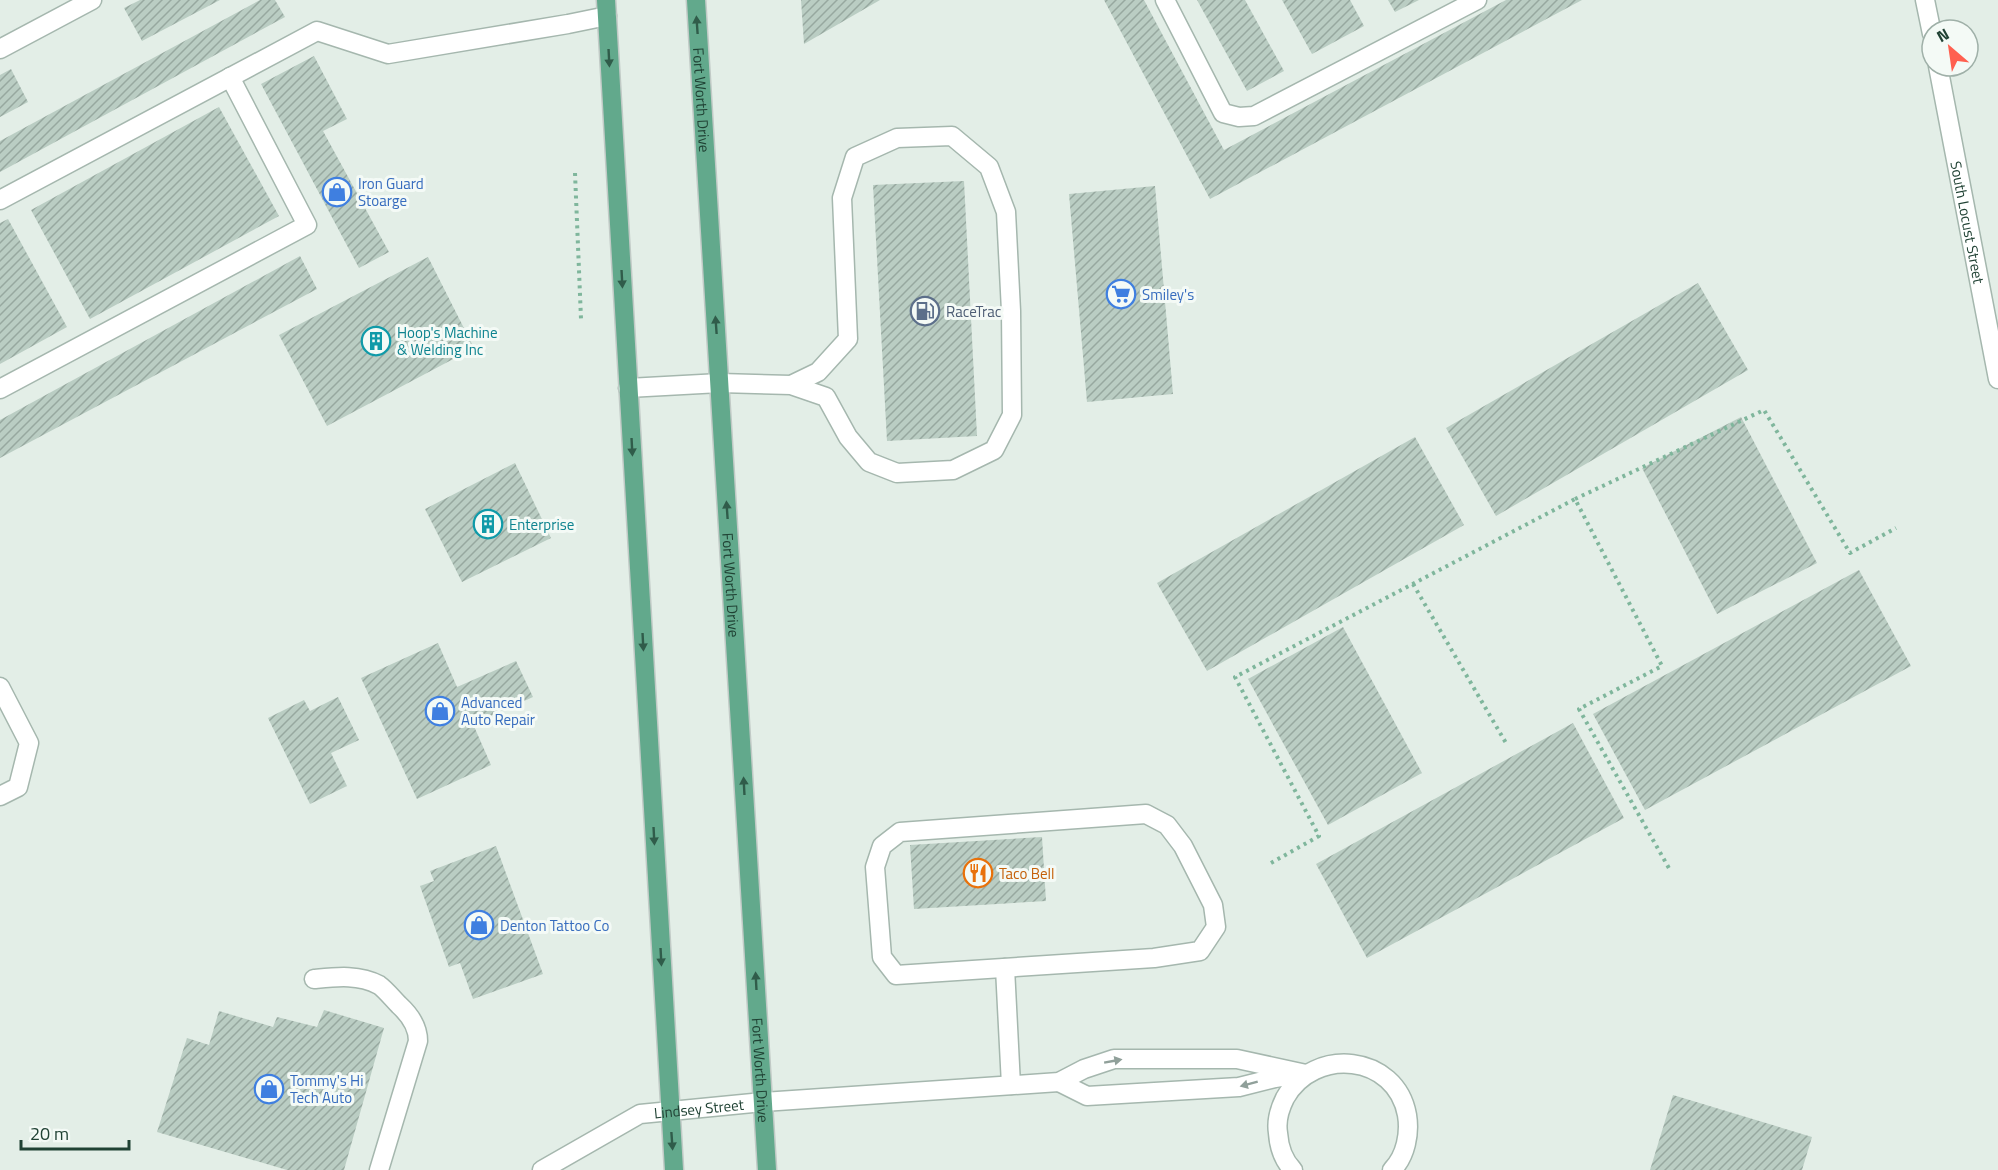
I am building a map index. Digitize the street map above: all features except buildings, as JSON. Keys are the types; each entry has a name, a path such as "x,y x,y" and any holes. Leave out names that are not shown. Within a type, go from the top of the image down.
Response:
{"main road":[{"name":"Fort Worth Drive","path":"696,0 767,1170"},
{"path":"606,8 674,1170"}],"street":[{"path":"0,49 92,0"},
{"path":"1165,0 1223,113 1239,117 1254,116 1477,0"},
{"path":"1925,0 1929,18"},
{"path":"0,200 317,31 388,54 568,24 606,8"},
{"path":"0,389 308,225 230,77"},
{"name":"South Locust Street","path":"1940,78 1998,379"},
{"path":"628,388 720,383 791,385 826,397 848,436 869,462 897,473 953,470 994,450 1012,415 1011,311 1006,212 989,167 952,136 897,138 855,157 842,198 848,339 818,372 791,385"},
{"path":"0,687 29,742 18,787 0,796"},
{"path":"1146,814 1167,825 1183,846 1213,905 1216,927 1200,951 1154,958 1005,968 896,975 882,957 875,867 882,846 900,832 1146,814"},
{"path":"1005,968 1011,1085"},
{"path":"314,979 344,976 379,986 408,1013 418,1031 418,1041 380,1170"},
{"path":"1059,1082 1084,1069 1114,1059 1237,1059 1306,1074"},
{"path":"1059,1082 1087,1096 1239,1087 1275,1078 1306,1074 1327,1065 1349,1063 1368,1067 1384,1077 1397,1090 1405,1108 1409,1126 1406,1147 1392,1170"},
{"path":"1293,1170 1279,1146 1277,1126 1281,1106 1291,1088 1306,1074"},
{"name":"Lindsey Street","path":"542,1170 640,1114 763,1102 1059,1082"}],"path":[{"path":"575,173 581,319"},
{"path":"1271,863 1319,836 1235,677 1575,499 1764,410 1850,553 1896,528"},
{"path":"1575,499 1662,666 1579,709 1670,870"},
{"path":"1413,584 1506,743"}],"place":[{"name":"Iron Guard Stoarge","path":"337,192"},
{"name":"Smiley's","path":"1121,294"},
{"name":"RaceTrac","path":"925,311"},
{"name":"Hoop's Machine & Welding Inc","path":"376,341"},
{"name":"Enterprise","path":"488,524"},
{"name":"Advanced Auto Repair","path":"440,711"},
{"name":"Taco Bell","path":"978,873"},
{"name":"Denton Tattoo Co","path":"479,925"},
{"name":"Tommy's Hi Tech Auto","path":"269,1089"}]}
